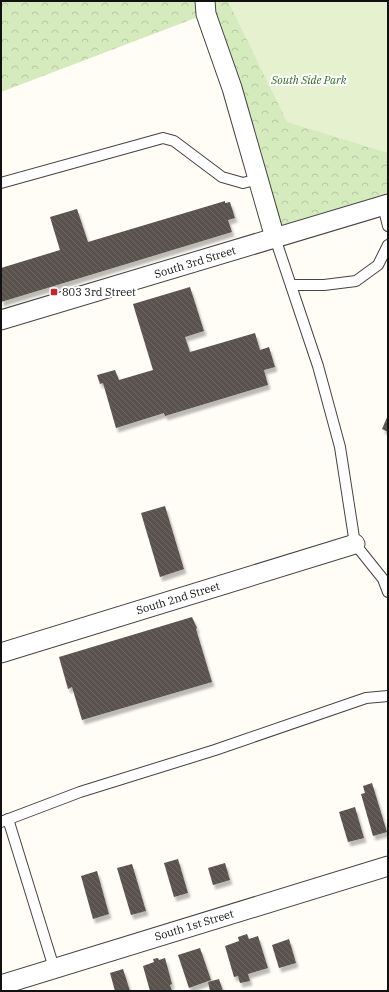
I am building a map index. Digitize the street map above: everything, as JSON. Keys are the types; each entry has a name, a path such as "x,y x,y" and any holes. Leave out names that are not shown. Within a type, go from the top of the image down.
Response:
{"street":[{"path":"205,1 206,14 232,88 275,238"},
{"name":"South 3rd Street","path":"1,320 385,205"},
{"name":"South 2nd Street","path":"1,653 355,544"},
{"name":"South 1st Street","path":"2,982 54,968 388,866"}],"lane":[{"path":"1,183 163,138 174,141 222,177 243,183 258,179"},
{"path":"385,205 388,226"},
{"path":"275,238 318,366 340,447 355,544 382,579 388,592"},
{"path":"291,285 324,285 356,281 378,265 388,245"},
{"path":"54,968 4,821 80,792 215,750 366,698 388,696"}],"green space":[{"name":"South Side Park","path":"1,1 388,1 388,202 275,238 206,14 1,92"},
{"path":"228,1 388,1 388,153 287,122"}],"building":[{"path":"225,201 225,203 230,202 235,218 228,220 232,232 1,302 1,268 60,250 50,217 77,209 88,242"},
{"path":"190,287 204,331 185,337 190,352 255,333 260,350 269,347 275,367 264,370 268,385 165,416 164,413 116,428 103,383 100,384 97,375 115,370 119,380 153,370 133,304"},
{"path":"388,415 388,432 382,429"},
{"path":"165,506 184,569 160,577 141,513"},
{"path":"192,617 197,628 196,629 212,682 82,720 72,687 68,689 59,657"},
{"path":"372,783 387,832 373,836 361,794 365,793 363,786"},
{"path":"355,807 364,838 348,842 339,812"},
{"path":"178,859 188,893 174,897 164,863"},
{"path":"225,863 230,880 213,885 208,868"},
{"path":"132,864 146,911 131,915 117,868"},
{"path":"97,871 109,914 93,919 81,876"},
{"path":"247,934 249,939 258,936 268,968 248,974 250,981 240,983 238,976 234,977 225,946 239,941 238,937"},
{"path":"289,939 296,963 279,968 272,945"},
{"path":"200,948 211,980 189,988 178,955"},
{"path":"158,958 159,960 165,958 172,984 170,985 172,991 150,991 143,966 154,962 153,959"},
{"path":"123,969 130,991 115,991 110,973"},
{"path":"219,979 223,991 210,991 208,982"}],"place":[{"name":"803 3rd Street","path":"54,292"}]}
